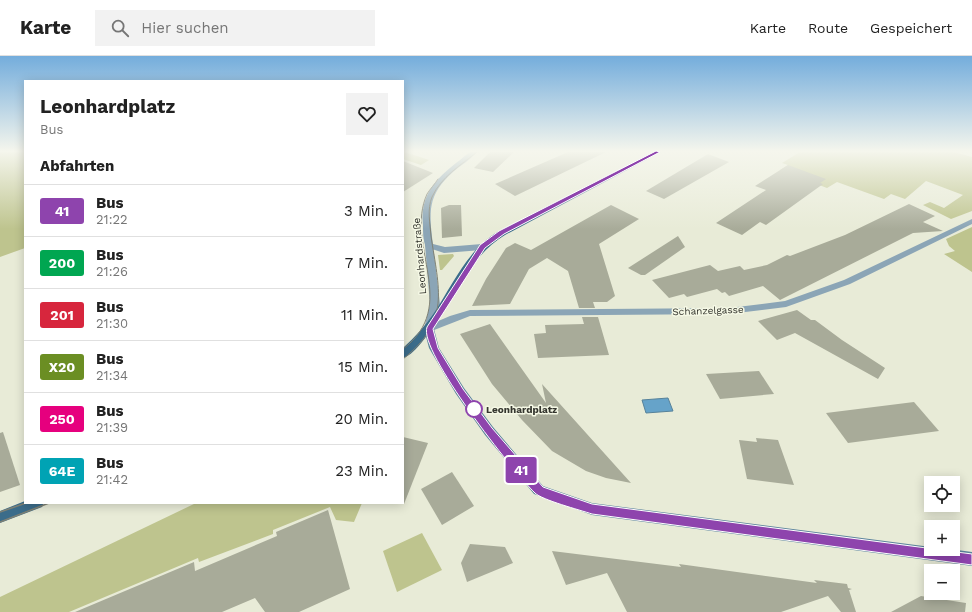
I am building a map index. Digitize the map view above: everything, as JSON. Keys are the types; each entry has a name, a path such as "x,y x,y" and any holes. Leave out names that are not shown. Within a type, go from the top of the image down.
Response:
{"main road":[{"path":"404,353 419,342 429,329 482,247 502,233 608,178"},
{"path":"429,329 434,348 460,391 489,431 539,490 592,509 972,559"},
{"path":"0,517 33,504"}],"street":[{"name":"Leonhardstraße","path":"429,329 435,304 428,245 427,203 432,190 442,178"},
{"name":"Schanzelgasse","path":"429,329 453,318 470,313 729,311 786,304 847,282 972,221"},
{"path":"428,245 444,250 482,247"}],"green space":[{"path":"0,178 24,178 24,248 0,257"},
{"path":"801,178 972,178 972,211 951,219 923,205 930,202 944,208 963,195 926,181 905,199 891,194 884,199 837,182 827,188"},
{"path":"972,227 972,272 944,254 955,251 949,246 946,239"},
{"path":"453,254 454,256 442,270 440,270 438,255"},
{"path":"194,504 362,504 354,522 336,520 330,507 273,530 273,534 199,562 198,558 69,612 0,612 0,597"},
{"path":"422,533 442,570 397,592 383,551"}],"water":[{"path":"668,398 673,411 646,413 642,400"}],"building":[{"path":"404,178 425,178 404,191"},
{"path":"509,178 552,178 515,196 495,184"},
{"path":"668,178 701,178 664,199 646,191"},
{"path":"768,178 826,179 820,183 823,184 766,225 760,222 742,235 716,223 766,190 755,186"},
{"path":"909,204 935,216 923,222 943,231 913,233 780,300 763,286 729,296 725,292 722,293 717,289 687,297 684,294 669,298 652,280 710,265 718,271 740,266 744,270 767,265 787,255 790,256 845,235"},
{"path":"449,205 461,205 462,236 442,238 441,208"},
{"path":"611,205 639,219 599,244 615,296 607,302 593,302 595,308 579,308 568,271 547,258 529,269 510,304 472,306 486,279 506,248 515,243 531,250"},
{"path":"678,236 685,247 645,275 641,275 628,268"},
{"path":"797,310 811,320 815,320 842,340 885,368 878,379 795,333 777,340 758,321"},
{"path":"582,317 598,317 609,355 538,358 534,334 546,333 545,325 584,324"},
{"path":"490,324 546,403 542,384 631,483 606,478 586,471 552,451 522,420 492,384 460,334"},
{"path":"759,371 774,394 720,399 706,374"},
{"path":"914,402 939,431 848,443 826,413"},
{"path":"3,432 20,485 0,492 0,433"},
{"path":"404,437 428,443 404,504"},
{"path":"756,438 778,440 794,485 747,479 739,440 757,442"},
{"path":"452,472 474,506 442,525 421,489"},
{"path":"328,510 350,589 299,612 265,612 255,598 222,612 75,612 194,562 195,571 277,536 276,532"},
{"path":"470,544 505,547 513,563 467,582 461,563"},
{"path":"552,551 681,567 679,564 817,583 814,580 847,584 848,588 852,589 849,590 856,612 841,612 828,596 781,612 627,612 607,573 566,585"},
{"path":"921,596 924,596 924,600 947,600 966,603 965,612 891,612"}],"tram line":[{"path":"404,358 418,345 429,331 435,318 438,304 438,289 429,216 430,202 436,190 445,178"},
{"path":"404,348 420,332 428,314 430,294 422,234 422,214 427,194 438,179"},
{"path":"0,512 24,504"},
{"path":"0,522 46,504"}],"bus line":[{"name":"41","path":"608,178 502,233 482,247 443,305 429,329 434,348 440,361 460,391 489,431 539,490 592,509 972,559"}],"place":[{"name":"Leonhardplatz","path":"474,409"}]}
